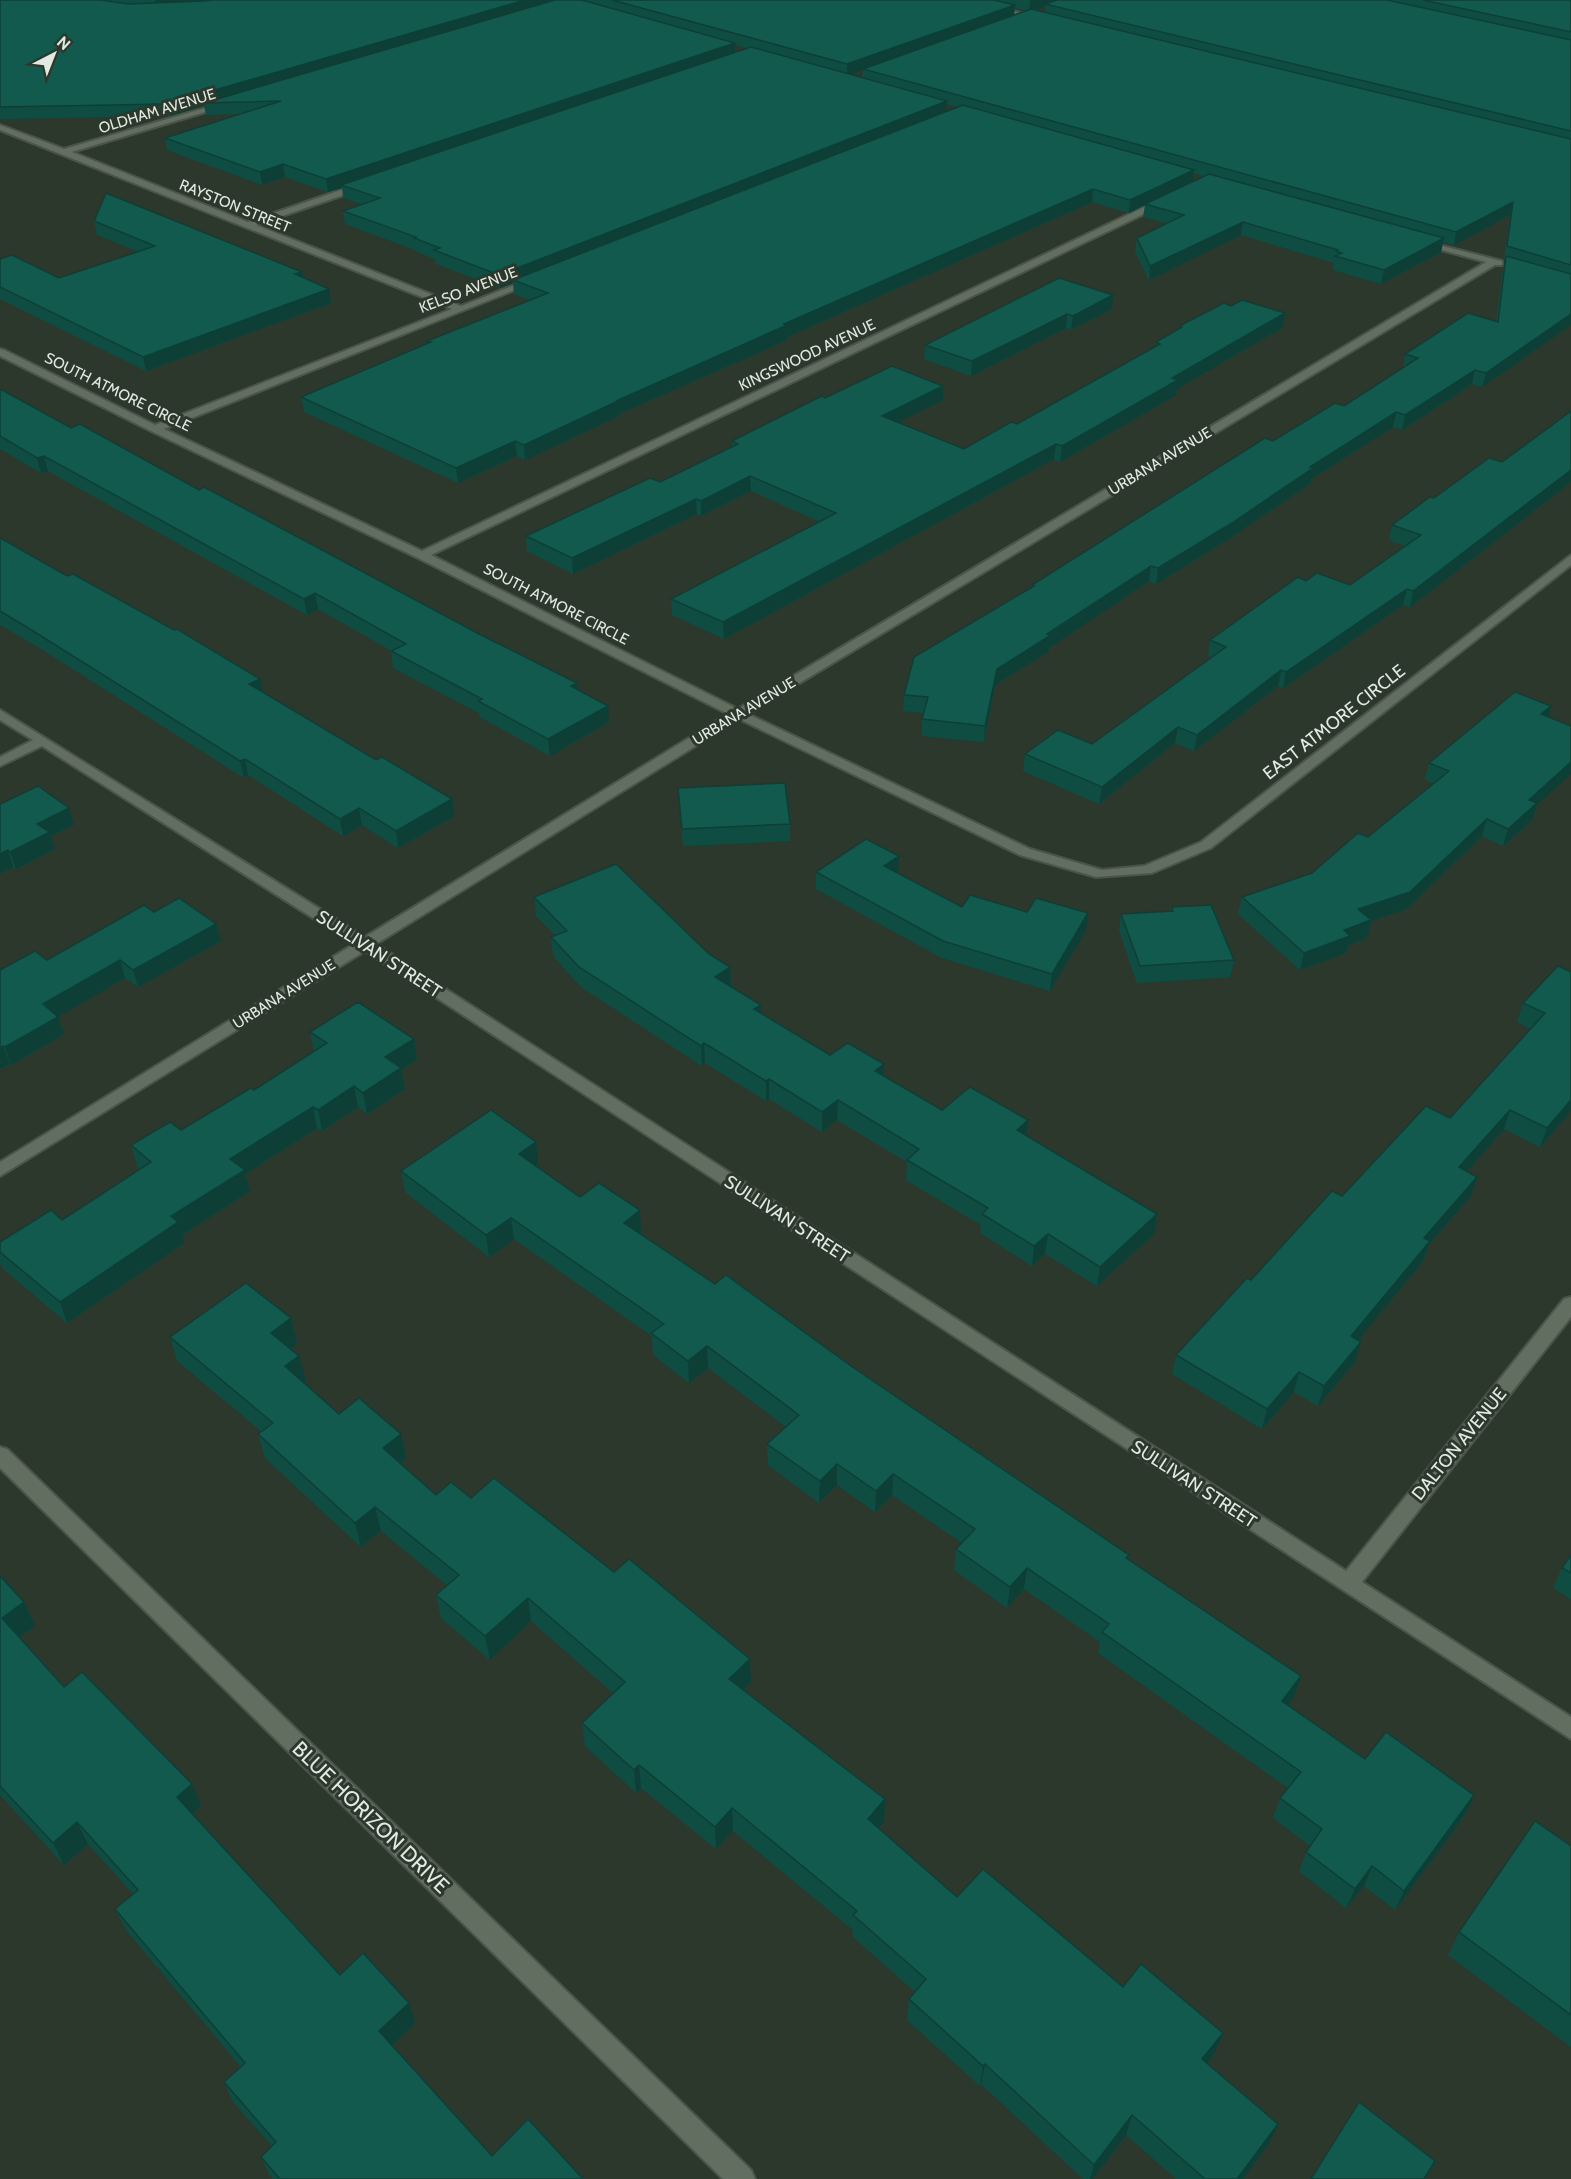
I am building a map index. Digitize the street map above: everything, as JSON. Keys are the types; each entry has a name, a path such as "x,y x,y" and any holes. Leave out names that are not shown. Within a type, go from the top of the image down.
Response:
{"street":[{"path":"963,0 1052,22"},
{"path":"1019,20 1048,10"},
{"name":"OLDHAM AVENUE","path":"64,152 236,102"},
{"name":"RAYSTON STREET","path":"0,127 460,309"},
{"path":"247,225 370,183"},
{"name":"KINGSWOOD AVENUE","path":"422,555 1173,197"},
{"name":"URBANA AVENUE","path":"0,1170 738,714 1499,263 1413,239"},
{"name":"KELSO AVENUE","path":"155,429 549,275"},
{"name":"SOUTH ATMORE CIRCLE","path":"0,352 155,429 422,555 738,714 1025,852 1101,874"},
{"name":"EAST ATMORE CIRCLE","path":"1101,874 1147,870 1206,845 1571,559"},
{"name":"SULLIVAN STREET","path":"0,714 365,944 1571,1729"},
{"path":"0,762 42,741"},
{"name":"DALTON AVENUE","path":"1348,1584 1571,1304"},
{"name":"BLUE HORIZON DRIVE","path":"0,1455 742,2179"}],"building":[{"path":"0,0 101,0 128,4 212,0 525,0 167,104 0,107"},
{"path":"555,0 582,0 735,43 326,179 283,164 260,172 165,138 281,101 204,103"},
{"path":"612,0 994,0 1015,5 847,64"},
{"path":"1057,0 1387,0 1571,40 1571,131 1045,4"},
{"path":"1423,0 1571,0 1571,32"},
{"path":"1031,9 1571,139 1571,265 1507,246 1513,202 1456,232 863,69"},
{"path":"751,47 947,101 499,275 434,250 440,248 414,238 416,237 343,211 380,198 341,185"},
{"path":"963,105 1194,170 1130,200 1093,189 784,324 787,325 616,401 618,401 524,445 515,441 456,468 301,397 431,342 427,341 548,293 513,280"},
{"path":"1209,174 1444,238 1384,270 1335,256 1342,253 1336,251 1338,250 1243,222 1150,266 1137,238 1184,215 1145,204"},
{"path":"106,193 302,272 295,274 329,289 143,357 0,287 0,259 12,255 59,278 155,246 94,221"},
{"path":"1506,256 1571,274 1571,314 1486,373 1475,370 1405,415 1396,412 1310,467 1313,468 1232,523 1158,568 1151,566 997,669 985,726 922,719 928,697 904,695 914,657 1034,586 1032,585 1265,438 1273,441 1335,403 1344,406 1418,358 1405,354 1468,313 1498,322"},
{"path":"1059,278 1113,295 1073,316 1067,314 972,361 925,345"},
{"path":"1242,300 1285,313 1172,378 1178,380 1062,446 1056,444 723,622 671,599 836,513 750,476 701,501 696,499 572,558 526,536 650,478 660,482 738,444 732,441 822,396 825,398 892,366 943,386 882,416 964,449 1011,422 1017,424 1160,344 1156,342 1182,327 1181,325 1224,303 1231,306"},
{"path":"0,389 71,428 80,424 199,490 204,487 481,635 577,683 571,686 608,706 548,739 478,701 482,699 391,651 406,644 315,593 304,599 44,456 37,458 0,436"},
{"path":"1571,411 1571,470 1413,591 1407,589 1286,672 1281,670 1197,735 1178,727 1102,787 1025,754 1058,730 1092,744 1226,647 1210,640 1298,577 1306,581 1317,573 1350,585 1421,535 1392,525 1489,458 1502,462"},
{"path":"0,538 67,576 73,574 174,630 177,629 260,679 249,684 376,760 382,757 452,799 396,831 359,808 340,819 245,759 240,761 0,611"},
{"path":"1515,692 1551,706 1541,714 1571,726 1571,762 1529,800 1537,803 1508,829 1487,819 1410,892 1358,909 1371,920 1344,930 1350,936 1304,953 1242,897 1312,873 1358,833 1368,837 1449,771 1429,763"},
{"path":"785,783 790,824 682,829 678,788"},
{"path":"38,786 69,808 37,824 50,832 10,852 8,850 0,854 0,804"},
{"path":"866,839 899,856 884,866 962,907 970,895 1027,912 1036,898 1088,913 1052,974 943,941 816,872"},
{"path":"616,864 709,954 730,967 715,977 761,1005 754,1009 830,1055 848,1043 884,1064 875,1071 942,1110 970,1087 1028,1120 1017,1130 1157,1214 1100,1267 1048,1234 1034,1246 982,1214 988,1208 907,1160 919,1149 838,1100 822,1112 704,1043 701,1046 579,967 551,937 567,931 534,897"},
{"path":"179,898 216,924 133,970 120,960 43,1004 58,1017 0,1048 0,970 35,951 47,960 144,905 154,912"},
{"path":"1211,905 1234,960 1140,966 1121,914 1173,911 1172,907"},
{"path":"1558,966 1571,972 1571,1100 1547,1128 1510,1110 1459,1167 1477,1177 1424,1238 1430,1241 1351,1336 1361,1342 1324,1386 1299,1372 1267,1409 1176,1355 1247,1278 1251,1280 1332,1191 1342,1196 1426,1106 1450,1118 1545,1013 1523,1003"},
{"path":"358,1002 414,1039 385,1057 401,1068 363,1093 354,1086 318,1110 313,1107 230,1159 245,1170 171,1216 178,1222 60,1302 0,1252 0,1242 51,1210 62,1220 151,1162 131,1145 170,1122 181,1130 251,1088 254,1090 327,1043 310,1032"},
{"path":"491,1110 536,1142 519,1154 580,1197 599,1183 640,1210 624,1223 715,1284 726,1275 851,1366 1129,1555 1126,1558 1301,1676 1282,1701 1365,1759 1386,1732 1474,1795 1404,1891 1372,1866 1355,1889 1306,1852 1322,1829 1280,1798 1301,1772 1102,1632 1109,1624 1027,1568 1010,1587 956,1549 975,1529 893,1474 876,1491 837,1464 820,1481 767,1444 799,1415 707,1346 688,1361 651,1333 664,1324 511,1218 486,1235 401,1171"},
{"path":"246,1283 291,1318 271,1333 299,1356 285,1366 339,1414 359,1398 401,1434 383,1448 436,1495 451,1482 471,1498 494,1478 614,1572 629,1559 750,1659 729,1679 885,1799 868,1819 957,1897 983,1869 1123,1987 1141,1964 1223,2033 1202,2059 1278,2124 1237,2179 1205,2179 1132,2115 1094,2165 985,2064 983,2066 909,1999 926,1979 853,1915 857,1911 732,1808 715,1827 639,1765 634,1770 582,1723 625,1682 528,1598 485,1636 436,1595 459,1575 375,1507 355,1523 258,1434 273,1423 170,1337"},
{"path":"1571,1555 1571,1573 1562,1568"},
{"path":"0,1576 24,1602 2,1618 64,1687 82,1672 192,1784 177,1797 340,1975 363,1953 409,2003 379,2031 492,2156 528,2119 583,2179 280,2179 261,2157 276,2142 224,2082 245,2063 115,1909 138,1890 77,1822 53,1843 0,1786"},
{"path":"1535,1821 1571,1846 1571,2015 1459,1932"},
{"path":"1359,2102 1435,2161 1424,2179 1311,2179"}]}
